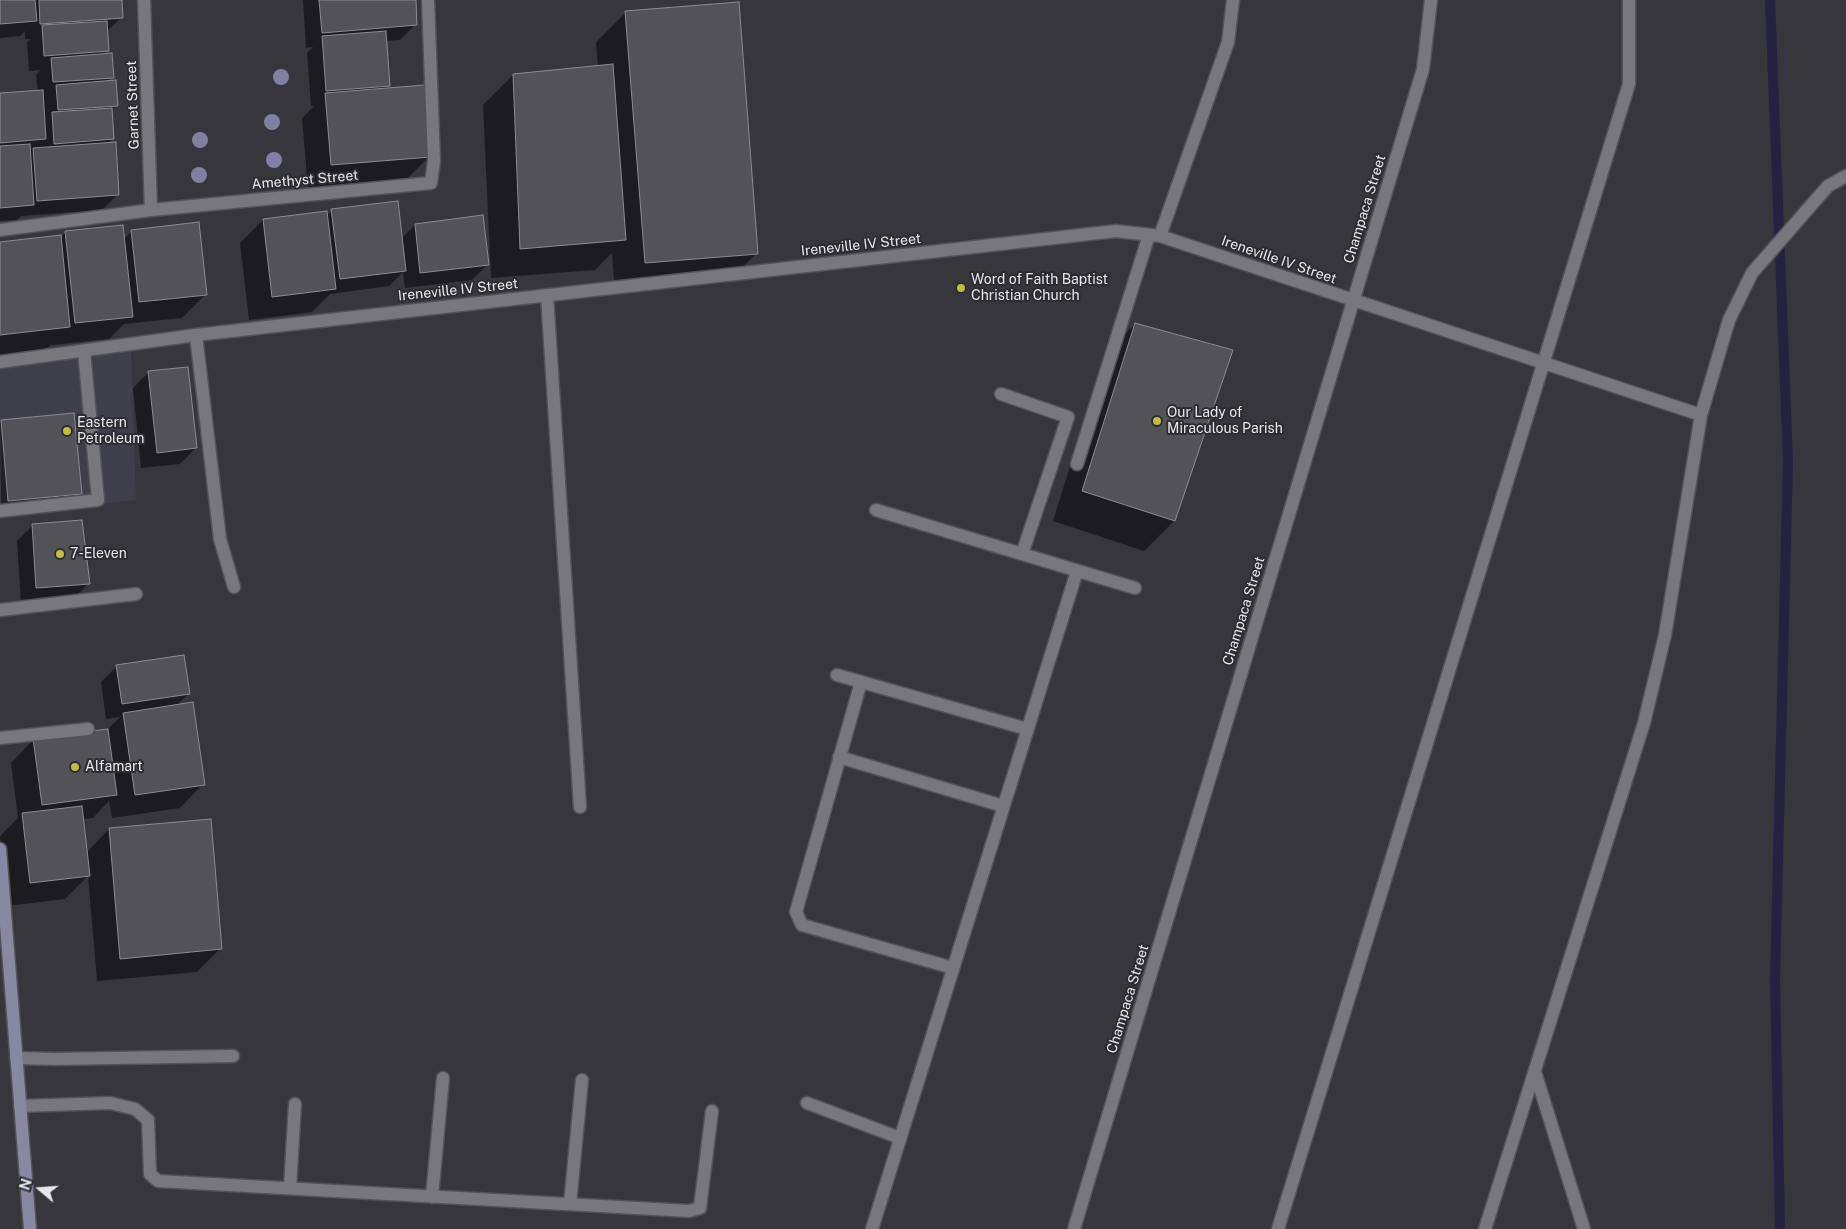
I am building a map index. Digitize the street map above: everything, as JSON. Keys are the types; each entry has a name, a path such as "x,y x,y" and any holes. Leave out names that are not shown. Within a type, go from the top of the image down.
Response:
{"main road":[{"path":"0,849 30,1229"}],"street":[{"name":"Garnet Street","path":"144,0 151,210"},
{"name":"Amethyst Street","path":"0,230 151,210 431,183 434,161 428,0"},
{"path":"1077,464 1155,235 1228,42 1234,0"},
{"name":"Champaca Street","path":"1074,1229 1423,69 1431,0"},
{"path":"1278,1229 1629,84 1629,0"},
{"path":"1485,1229 1644,723 1664,635 1700,415 1729,320 1752,273 1828,186 1846,176"},
{"name":"Ireneville IV Street","path":"0,362 196,335 1116,231 1155,235 1700,415"},
{"path":"547,295 580,807"},
{"path":"196,335 220,539 234,587"},
{"path":"0,511 98,500 84,351"},
{"path":"1001,394 1068,417 1022,554"},
{"path":"876,510 1135,588"},
{"path":"872,1229 1077,571"},
{"path":"0,610 136,594"},
{"path":"838,674 1027,729"},
{"path":"861,682 797,902 796,912 802,925 953,968"},
{"path":"0,738 88,729"},
{"path":"839,757 1003,806"},
{"path":"16,1058 233,1056"},
{"path":"1535,1072 1584,1229"},
{"path":"432,1197 443,1078"},
{"path":"570,1204 582,1080"},
{"path":"20,1106 110,1103 135,1109 148,1120 150,1174 158,1181 689,1211 700,1208 712,1111"},
{"path":"807,1103 900,1138"},
{"path":"290,1188 295,1104"}],"shaded area":[{"name":"Eastern Petroleum","path":"131,346 136,500 0,516 0,363"}],"building":[{"path":"0,0 35,0 37,21 0,24"},
{"path":"39,0 122,0 123,18 40,24"},
{"path":"319,0 416,0 417,25 322,33"},
{"path":"739,2 758,254 645,263 625,11"},
{"path":"107,21 109,51 44,56 42,25"},
{"path":"386,31 390,86 326,91 322,36"},
{"path":"112,53 114,78 53,82 51,58"},
{"path":"613,64 626,240 520,249 513,74"},
{"path":"116,80 118,106 58,110 56,85"},
{"path":"425,85 431,157 331,165 325,93"},
{"path":"43,90 46,139 0,143 0,93"},
{"path":"112,108 114,139 54,144 52,112"},
{"path":"116,142 119,195 37,201 33,148"},
{"path":"30,144 34,205 0,208 0,146"},
{"path":"398,201 406,271 340,279 331,209"},
{"path":"327,211 336,289 272,297 263,219"},
{"path":"483,215 489,265 420,273 415,224"},
{"path":"199,222 207,295 139,302 131,230"},
{"path":"123,225 133,317 75,323 65,231"},
{"path":"61,235 70,327 0,335 0,242"},
{"name":"Our Lady of Miraculous Parish","path":"1135,323 1233,350 1175,521 1082,491"},
{"path":"188,367 197,448 157,453 148,371"},
{"path":"74,413 82,494 8,501 1,420"},
{"name":"7-Eleven","path":"82,520 90,584 36,588 32,524"},
{"path":"184,655 190,694 122,704 116,665"},
{"path":"193,702 205,785 135,795 123,713"},
{"name":"Alfamart","path":"108,729 117,795 42,805 33,738"},
{"path":"82,806 90,876 30,883 22,813"},
{"path":"211,819 222,949 120,959 109,828"}],"waterway":[{"path":"1770,0 1788,461 1775,979 1780,1229"}],"place":[{"name":"Word of Faith Baptist Christian Church","path":"961,288"},
{"name":"Our Lady of Miraculous Parish","path":"1157,421"},
{"name":"Eastern Petroleum","path":"67,431"},
{"name":"7-Eleven","path":"60,554"},
{"name":"Alfamart","path":"75,767"}]}
